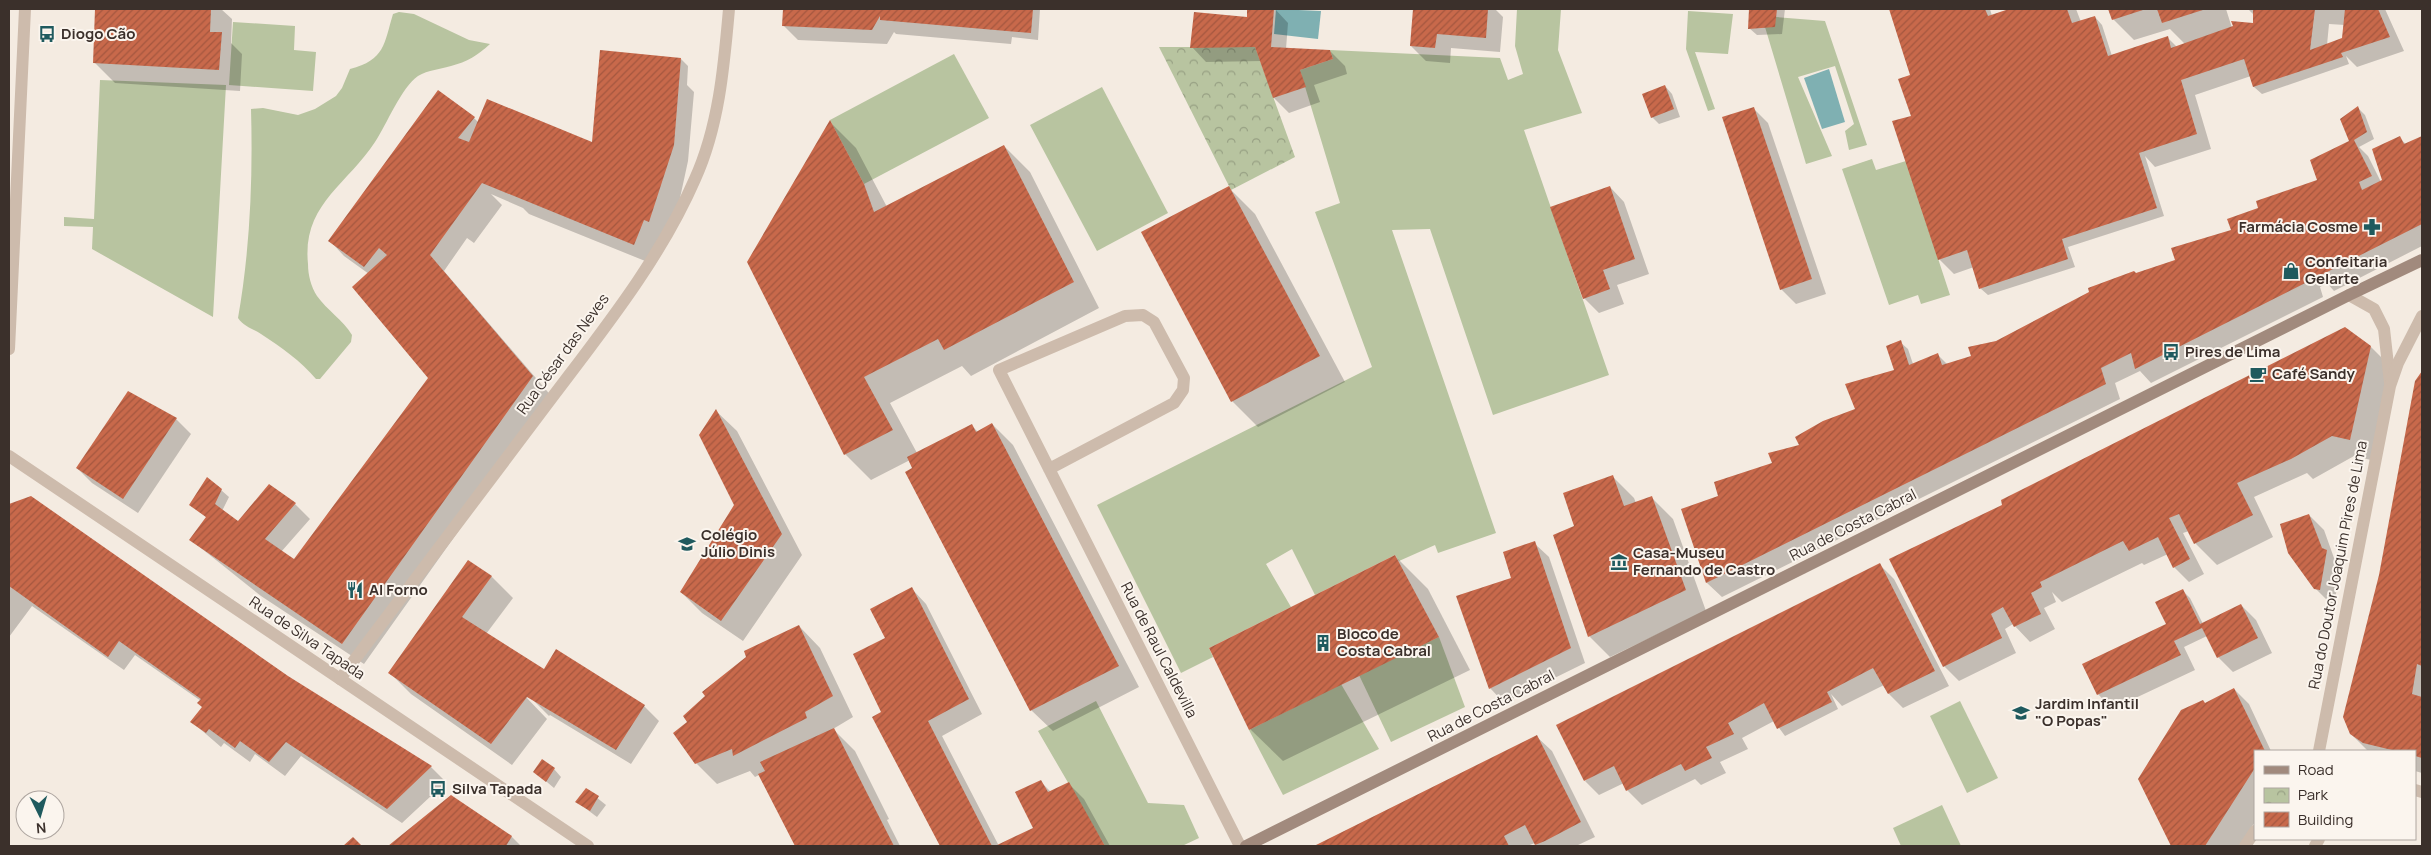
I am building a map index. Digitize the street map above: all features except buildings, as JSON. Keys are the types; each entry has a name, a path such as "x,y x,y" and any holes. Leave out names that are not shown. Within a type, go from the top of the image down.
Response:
{"main road":[{"name":"Rua de Costa Cabral","path":"1246,846 2422,260"}],"street":[{"path":"9,349 25,9"},
{"name":"Rua César das Neves","path":"340,679 594,342 646,269 673,226 696,178 712,130 724,71 729,9"},
{"name":"Rua do Doutor Joaquim Pires de Lima","path":"2349,295 2374,309 2384,329 2390,386"},
{"name":"Rua de Raul Caldevilla","path":"1049,469 1174,403 1183,390 1184,378 1154,322 1143,315 1125,316 999,370 1049,469 1240,846"},
{"name":"Rua do Doutor Joaquim Pires de Lima","path":"2319,750 2390,386 2398,363 2422,316"},
{"name":"Rua de Silva Tapada","path":"9,456 588,846"},
{"path":"2245,846 2254,832"}],"green space":[{"path":"1517,9 1561,9 1558,50 1582,113 1524,130 1609,375 1493,415 1430,229 1392,230 1496,533 1438,553 1435,545 1399,561 1395,555 1315,595 1292,549 1266,564 1291,607 1209,648 1213,657 1181,673 1097,505 1372,367 1315,212 1340,203 1300,70 1333,59 1330,50 1500,58 1508,80 1523,74 1515,46"},
{"path":"1688,11 1733,14 1728,54 1695,52 1715,109 1708,111 1686,49"},
{"path":"399,12 414,14 469,40 490,44 477,55 467,60 418,76 400,97 375,142 364,157 328,197 319,211 312,226 308,244 310,281 317,296 352,335 351,342 320,379 316,379 304,366 276,344 238,318 250,214 252,162 251,109 263,108 298,115 315,109 336,96 342,88 350,69 362,65 377,56 385,42 393,14"},
{"path":"1776,17 1825,21 1867,145 1849,150 1845,131 1854,124 1835,66 1798,77 1832,156 1806,164 1765,27"},
{"path":"233,22 295,26 294,50 316,52 313,91 229,85"},
{"path":"1159,47 1255,47 1295,157 1231,190"},
{"path":"954,54 989,118 864,184 830,120"},
{"path":"100,80 226,85 213,317 92,249 93,227 64,226 64,217 94,219"},
{"path":"1102,87 1168,213 1097,251 1030,125"},
{"path":"1872,159 1876,170 1906,161 1950,295 1921,304 1918,295 1889,305 1842,169"},
{"path":"1439,637 1465,707 1391,742 1359,675"},
{"path":"1341,684 1379,749 1283,795 1249,730"},
{"path":"1096,701 1148,803 1184,805 1199,838 1182,846 1105,846 1038,731"},
{"path":"1960,701 1998,778 1967,793 1930,716"},
{"path":"1942,805 1961,846 1901,846 1893,828"}],"water":[{"path":"1276,9 1321,11 1318,39 1274,34"},
{"path":"1829,69 1845,122 1822,129 1804,78"}],"place":[{"name":"Diogo Cão","path":"47,34"},
{"name":"Farmácia Cosme","path":"2372,227"},
{"name":"Confeitaria Gelarte","path":"2291,271"},
{"name":"Pires de Lima","path":"2171,352"},
{"name":"Café Sandy","path":"2258,374"},
{"name":"Colégio Júlio Dinis","path":"687,544"},
{"name":"Casa-Museu Fernando de Castro","path":"1619,562"},
{"name":"Al Forno","path":"355,590"},
{"name":"Bloco de Costa Cabral","path":"1323,643"},
{"name":"Jardim Infantil \"O Popas\"","path":"2021,713"},
{"name":"Silva Tapada","path":"438,789"}]}
